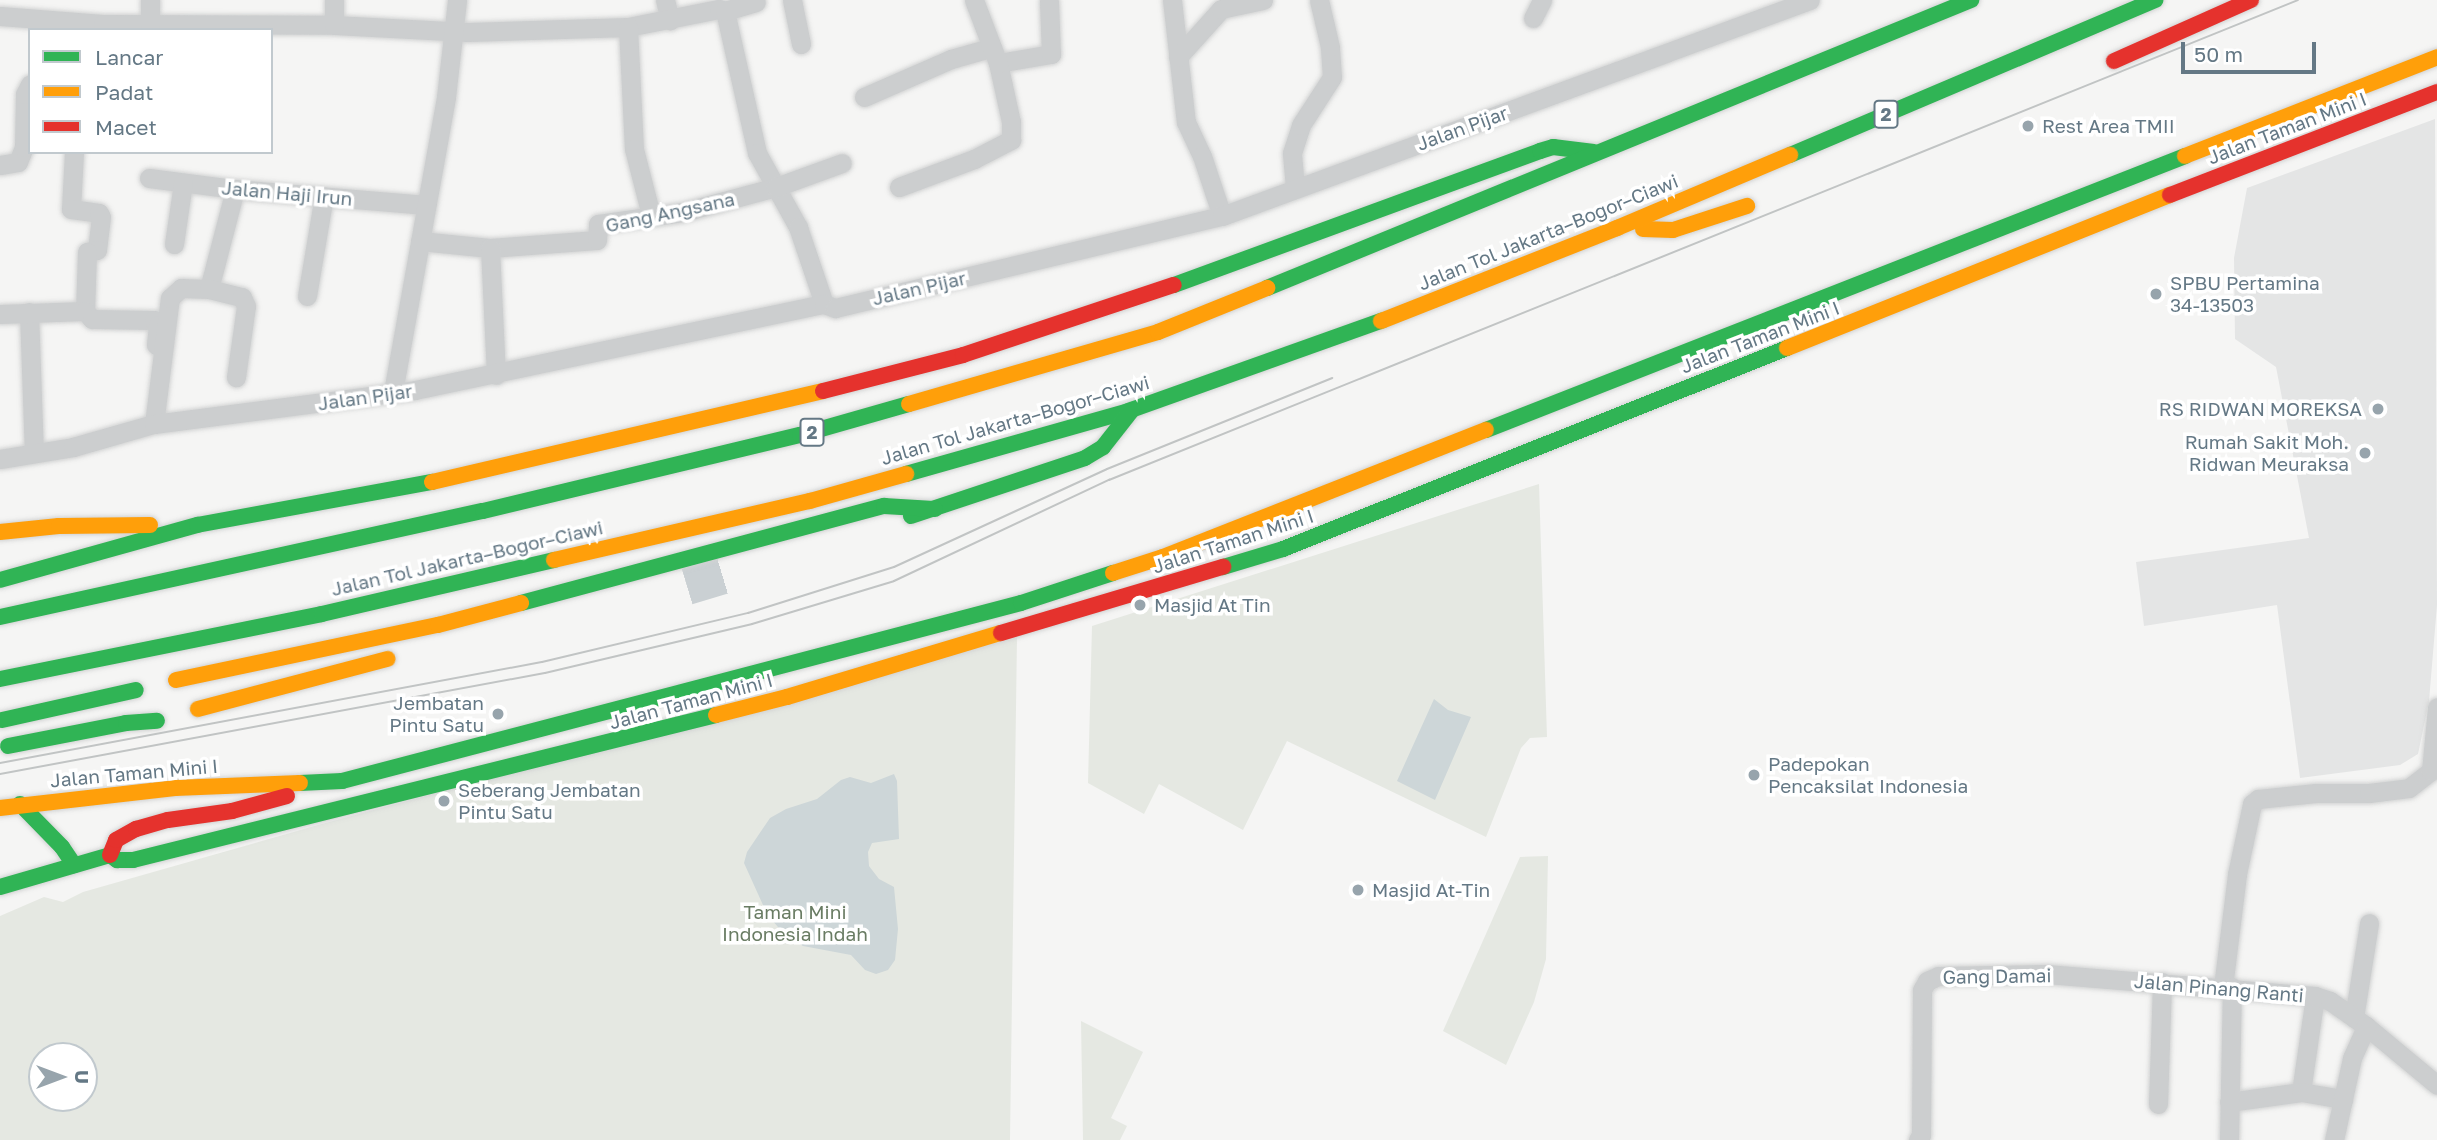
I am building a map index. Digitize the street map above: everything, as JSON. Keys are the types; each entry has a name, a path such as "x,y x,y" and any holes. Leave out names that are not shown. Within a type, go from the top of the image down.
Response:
{"main road":[{"name":"2","path":"0,617 483,511 800,435 1145,336 1559,171 1595,152 1971,0"},
{"name":"Jalan Tol Jakarta–Bogor–Ciawi","path":"0,679 322,614 810,501 1132,410 1417,308 1617,228 2155,0"},
{"path":"2113,61 2250,0"},
{"name":"Jalan Taman Mini I","path":"0,808 175,788 342,781 1021,603 1163,557 2437,57"},
{"name":"Jalan Taman Mini I","path":"0,887 110,855 117,860 133,860 787,697 1283,550 2142,206 2437,92"},
{"path":"0,580 197,525 467,476 713,419 963,355 1132,300 1540,151 1553,147 1595,152"},
{"path":"1617,228 1673,230 1747,206"},
{"path":"895,522 1085,458 1103,447 1132,410"},
{"path":"176,680 438,625 884,506 935,509"},
{"path":"0,532 59,526 197,525"},
{"path":"198,709 407,653"},
{"path":"2,720 136,690"},
{"path":"8,746 126,723 158,721"},
{"path":"110,855 116,840 136,829 168,820 232,811 342,781"},
{"path":"20,804 75,865"},
{"path":"34,841 35,819"},
{"path":"0,878 18,863"}],"street":[{"path":"150,0 150,24"},
{"path":"334,0 334,25"},
{"path":"393,392 456,32 457,0"},
{"path":"665,0 670,20"},
{"path":"792,0 801,44"},
{"path":"899,187 974,159 1011,140 1011,122 994,55 974,0"},
{"path":"1172,0 1186,122 1202,156 1222,216"},
{"path":"1178,57 1221,9 1263,0"},
{"path":"1295,188 1292,153 1301,125 1332,77 1330,47 1319,0"},
{"path":"1533,18 1542,0"},
{"name":"Jalan Pijar","path":"0,459 73,447 152,425 496,375 824,304 835,308 1222,216 1810,0"},
{"path":"864,97 951,59 1051,54 1049,1"},
{"path":"0,16 43,25 334,25 456,32 628,27 719,9 725,11 757,2"},
{"path":"725,11 757,153 798,227 824,304"},
{"path":"628,27 634,149 651,215"},
{"path":"0,164 18,162 27,147 25,94 28,88"},
{"path":"74,154 71,209 99,213 101,217 97,250 87,252 85,311"},
{"name":"Gang Angsana","path":"490,248 597,240 598,223 683,212 776,187 842,163"},
{"name":"Jalan Haji Irun","path":"149,177 234,190 426,205"},
{"path":"174,244 183,184"},
{"path":"209,289 234,190"},
{"path":"307,296 324,196"},
{"path":"420,241 490,248 496,375"},
{"path":"152,425 170,298 181,288 209,289 242,297 246,306 236,377"},
{"path":"0,314 85,311 92,318 155,320 158,325 152,425"},
{"path":"29,312 34,453"},
{"path":"2437,707 2431,771 2437,791"},
{"path":"2229,1140 2228,987 2237,874 2252,804 2258,799 2304,794 2368,793 2409,788 2431,771"},
{"path":"2334,1140 2360,1022 2369,923"},
{"name":"Gang Damai","path":"1919,1137 1922,990 1927,981 1938,976 2010,974 2098,978"},
{"name":"Jalan Pinang Ranti","path":"2098,978 2315,996 2330,1001 2360,1022 2437,1085"},
{"path":"2158,1104 2162,982"},
{"path":"2301,1092 2315,996"},
{"path":"2229,1102 2301,1092 2343,1099"}],"shaded area":[{"name":"Rumah Sakit Moh. Ridwan Meuraksa","path":"2435,119 2437,605 2429,701 2418,754 2400,765 2300,778 2277,605 2144,626 2136,562 2309,538 2276,367 2235,339 2234,258 2247,188"},
{"path":"1434,699 1448,710 1471,717 1435,800 1397,781"},
{"path":"894,774 897,781 899,839 872,843 868,852 869,866 879,879 894,887 898,929 895,960 888,970 876,974 865,970 851,955 803,946 783,933 767,914 744,863 747,852 770,818 786,809 817,799 841,780 850,777 871,783"}],"green space":[{"path":"1539,484 1547,737 1530,738 1521,748 1486,837 1287,741 1243,830 1159,784 1144,814 1088,783 1092,626"},
{"name":"Taman Mini Indonesia Indah","path":"1017,637 1010,1140 0,1140 0,916 44,897 63,902 83,892 318,825"},
{"path":"1548,856 1546,959 1534,1002 1506,1065 1443,1031 1520,857"},
{"path":"1081,1021 1143,1052 1111,1118 1127,1126 1120,1140 1083,1140"}],"tunnel":[{"path":"687,586 737,571"}],"tram line":[{"path":"0,774 545,673 752,624 894,581 1109,480 2298,0"},
{"path":"0,763 542,662 748,613 894,567 1107,469 1332,378"}],"traffic: fast":[{"path":"1267,288 1971,0"},
{"path":"1790,155 2155,0"},
{"path":"1174,285 1540,151 1553,147 1594,152"},
{"path":"1486,430 2185,156"},
{"path":"906,474 1128,411 1381,321"},
{"path":"1223,567 1283,549 1787,348"},
{"path":"0,617 483,511 800,435 909,404"},
{"path":"911,516 1085,458 1103,447 1132,410"},
{"path":"0,580 197,525 432,482"},
{"path":"521,603 884,506 935,509"},
{"path":"0,679 322,614 554,560"},
{"path":"300,783 342,781 1021,603 1113,573"},
{"path":"2,720 136,690"},
{"path":"0,887 110,855 117,860 133,860 716,715"},
{"path":"8,746 126,723 157,721"},
{"path":"20,804 62,847 74,865"}],"traffic: slow":[{"path":"2185,156 2437,57"},
{"path":"1381,321 1617,228 1790,155"},
{"path":"1787,348 2170,195"},
{"path":"1643,229 1673,230 1747,206"},
{"path":"909,404 1158,332 1267,288"},
{"path":"432,482 823,391"},
{"path":"1113,573 1163,557 1486,430"},
{"path":"554,560 810,501 906,474"},
{"path":"0,532 59,526 150,525"},
{"path":"176,680 438,625 521,603"},
{"path":"716,715 787,697 1001,633"},
{"path":"198,709 387,659"},
{"path":"0,808 175,788 300,783"}],"traffic: jam":[{"path":"2114,61 2251,0"},
{"path":"2170,195 2437,92"},
{"path":"823,391 963,355 1174,285"},
{"path":"1001,633 1223,567"},
{"path":"110,855 116,840 136,829 168,820 232,811 287,796"}],"place":[{"name":"Rest Area TMII","path":"2028,126"},
{"name":"SPBU Pertamina 34-13503","path":"2156,294"},
{"name":"RS RIDWAN MOREKSA","path":"2378,409"},
{"name":"Rumah Sakit Moh. Ridwan Meuraksa","path":"2365,453"},
{"name":"Masjid At Tin","path":"1140,605"},
{"name":"Jembatan Pintu Satu","path":"498,714"},
{"name":"Padepokan Pencaksilat Indonesia","path":"1754,775"},
{"name":"Seberang Jembatan Pintu Satu","path":"444,801"},
{"name":"Masjid At-Tin","path":"1358,890"}]}
